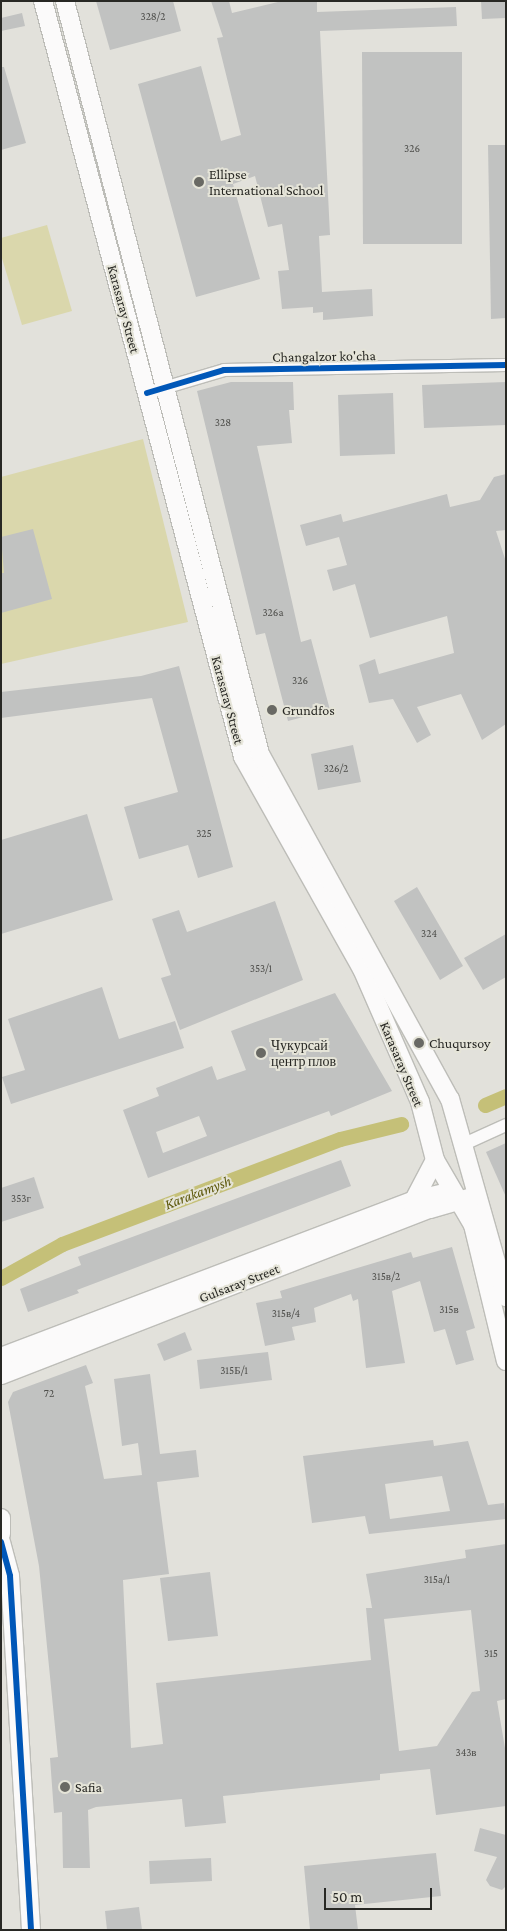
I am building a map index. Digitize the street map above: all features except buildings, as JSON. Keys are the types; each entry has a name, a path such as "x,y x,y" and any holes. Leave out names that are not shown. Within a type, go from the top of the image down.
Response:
{"main road":[{"name":"Karasaray Street","path":"43,1 243,757 362,969 420,1102 434,1160 467,1192 506,1297"},
{"name":"Karasaray Street","path":"65,1 260,754 450,1099 460,1139 473,1225 506,1361"},
{"path":"414,1200 434,1160"},
{"name":"Gulsaray Street","path":"1,1357 414,1200 467,1192"},
{"name":"Gulsaray Street","path":"1,1375 430,1209 467,1192"},
{"path":"1,1518 1,1534"},
{"path":"1,1542 10,1576 31,1930"}],"street":[{"name":"Changalzor ko'cha","path":"147,393 224,370 506,365"},
{"path":"460,1139 506,1125"}],"shaded area":[{"path":"47,225 72,311 22,325 1,255 1,238"},
{"path":"143,439 188,622 1,664 1,477"}],"waterway":[{"name":"Karakamysh","path":"485,1105 506,1096"},
{"name":"Karakamysh","path":"1,1278 62,1244 340,1139 401,1124"}],"cycle path":[{"path":"147,393 224,370 506,365"},
{"path":"1,1542 10,1576 31,1930"}],"place":[{"name":"Ellipse International School","path":"199,182"},
{"name":"Grundfos","path":"272,710"},
{"name":"Chuqursoy","path":"419,1043"},
{"name":"Чукурсай центр плов","path":"261,1053"},
{"name":"Safia","path":"65,1787"}]}
